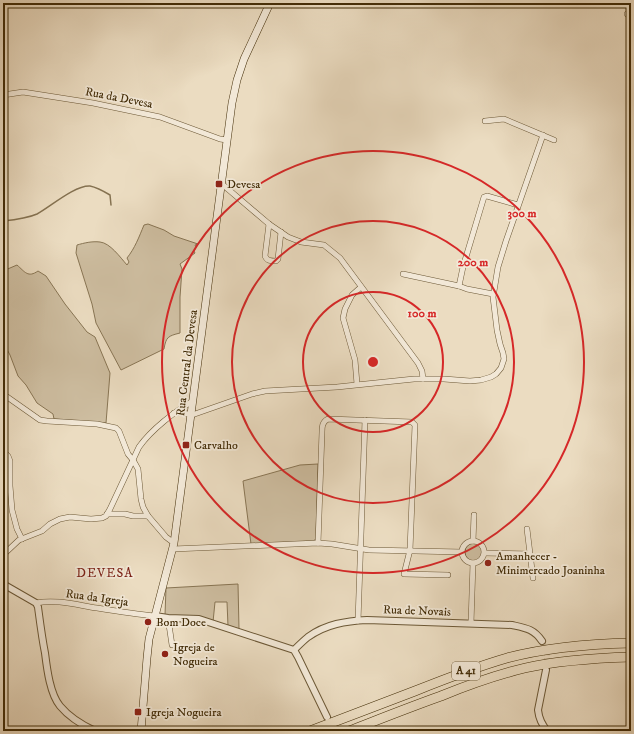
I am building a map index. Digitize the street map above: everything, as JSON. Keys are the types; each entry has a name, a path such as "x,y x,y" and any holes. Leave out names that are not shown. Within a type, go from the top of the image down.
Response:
{"highway":[{"name":"A 41","path":"310,731 486,664 564,647 631,643"},
{"name":"A 41","path":"349,731 466,686 516,670 567,661 631,657"}],"main road":[{"name":"Rua Central da Devesa","path":"141,731 146,658 149,639 173,546 194,401 232,103 240,70 270,3"}],"street":[{"name":"Rua da Devesa","path":"3,95 23,92 93,103 160,117 220,139 228,140"},
{"path":"485,121 504,120 554,140"},
{"path":"174,413 184,412 192,415 241,397 265,391 321,388 400,380 423,379 470,381 481,380 496,374 501,368 504,359 492,297 498,267 543,135"},
{"path":"222,184 269,224 288,237 300,242 324,245 340,258 418,363 422,371 423,379"},
{"path":"459,286 463,267 484,197 487,196 518,205"},
{"path":"269,224 265,256 266,259 276,261 278,259 281,232"},
{"path":"403,274 493,294"},
{"path":"358,384 355,360 344,318 345,310 352,295 361,286"},
{"path":"3,394 40,420 97,424 116,428 119,431 128,454 138,469 143,507 148,516 173,546 318,543 361,549 462,552"},
{"path":"3,555 19,540 42,531 50,524 60,519 70,517 96,519 106,516 139,447 174,413 194,401"},
{"path":"318,543 323,424 325,420 412,422 415,425 410,550 404,574 448,575"},
{"path":"358,621 365,420"},
{"path":"3,451 8,456 10,461 12,510 17,529 22,539"},
{"path":"107,514 148,516"},
{"path":"473,541 474,516"},
{"path":"527,529 533,578"},
{"path":"470,541 478,542 482,544 484,548 482,559 474,564 462,556 463,547 470,541"},
{"path":"484,553 530,554"},
{"path":"471,623 474,564"},
{"path":"3,584 36,603 38,607 48,675 59,705 80,724 95,731"},
{"name":"Rua da Igreja","path":"36,603 44,601 67,603 155,616"},
{"path":"155,616 199,619 294,650 327,717"},
{"path":"168,618 172,645"},
{"name":"Rua de Novais","path":"294,650 308,637 334,624 367,620 512,625 532,630 538,634 542,641"},
{"path":"546,670 538,710 541,722 547,731"}],"shaded area":[{"path":"148,224 164,230 174,236 198,244 195,245 195,253 180,264 182,269 180,333 168,338 164,349 121,370 96,323 92,304 76,253 77,245 91,242 104,243 115,251 127,265 129,262 127,258 135,246 144,225"},
{"path":"17,265 29,274 38,271 46,276 65,304 87,332 95,337 110,373 106,423 54,419 53,414 37,403 26,385 18,376 3,342 3,271"},
{"path":"318,464 316,539 313,541 251,544 243,481 300,465"},
{"path":"474,543 480,546 483,552 480,558 474,561 468,558 465,552 468,546"},
{"path":"238,584 239,629 228,626 227,602 215,602 213,622 165,615 166,588"}],"waterway":[{"path":"3,221 25,218 37,214 77,189 90,186 110,195 111,205"}],"tunnel":[{"path":"542,641 547,655 547,667"}],"place":[{"name":"Devesa","path":"219,184"},
{"name":"Carvalho","path":"186,445"},
{"name":"Amanhecer - Minimercado Joaninha","path":"488,563"},
{"name":"Bom Doce","path":"148,622"},
{"name":"Igreja de Nogueira","path":"165,654"},
{"name":"Igreja Nogueira","path":"138,712"}],"district":[{"name":"DEVESA","path":"105,573"}]}
